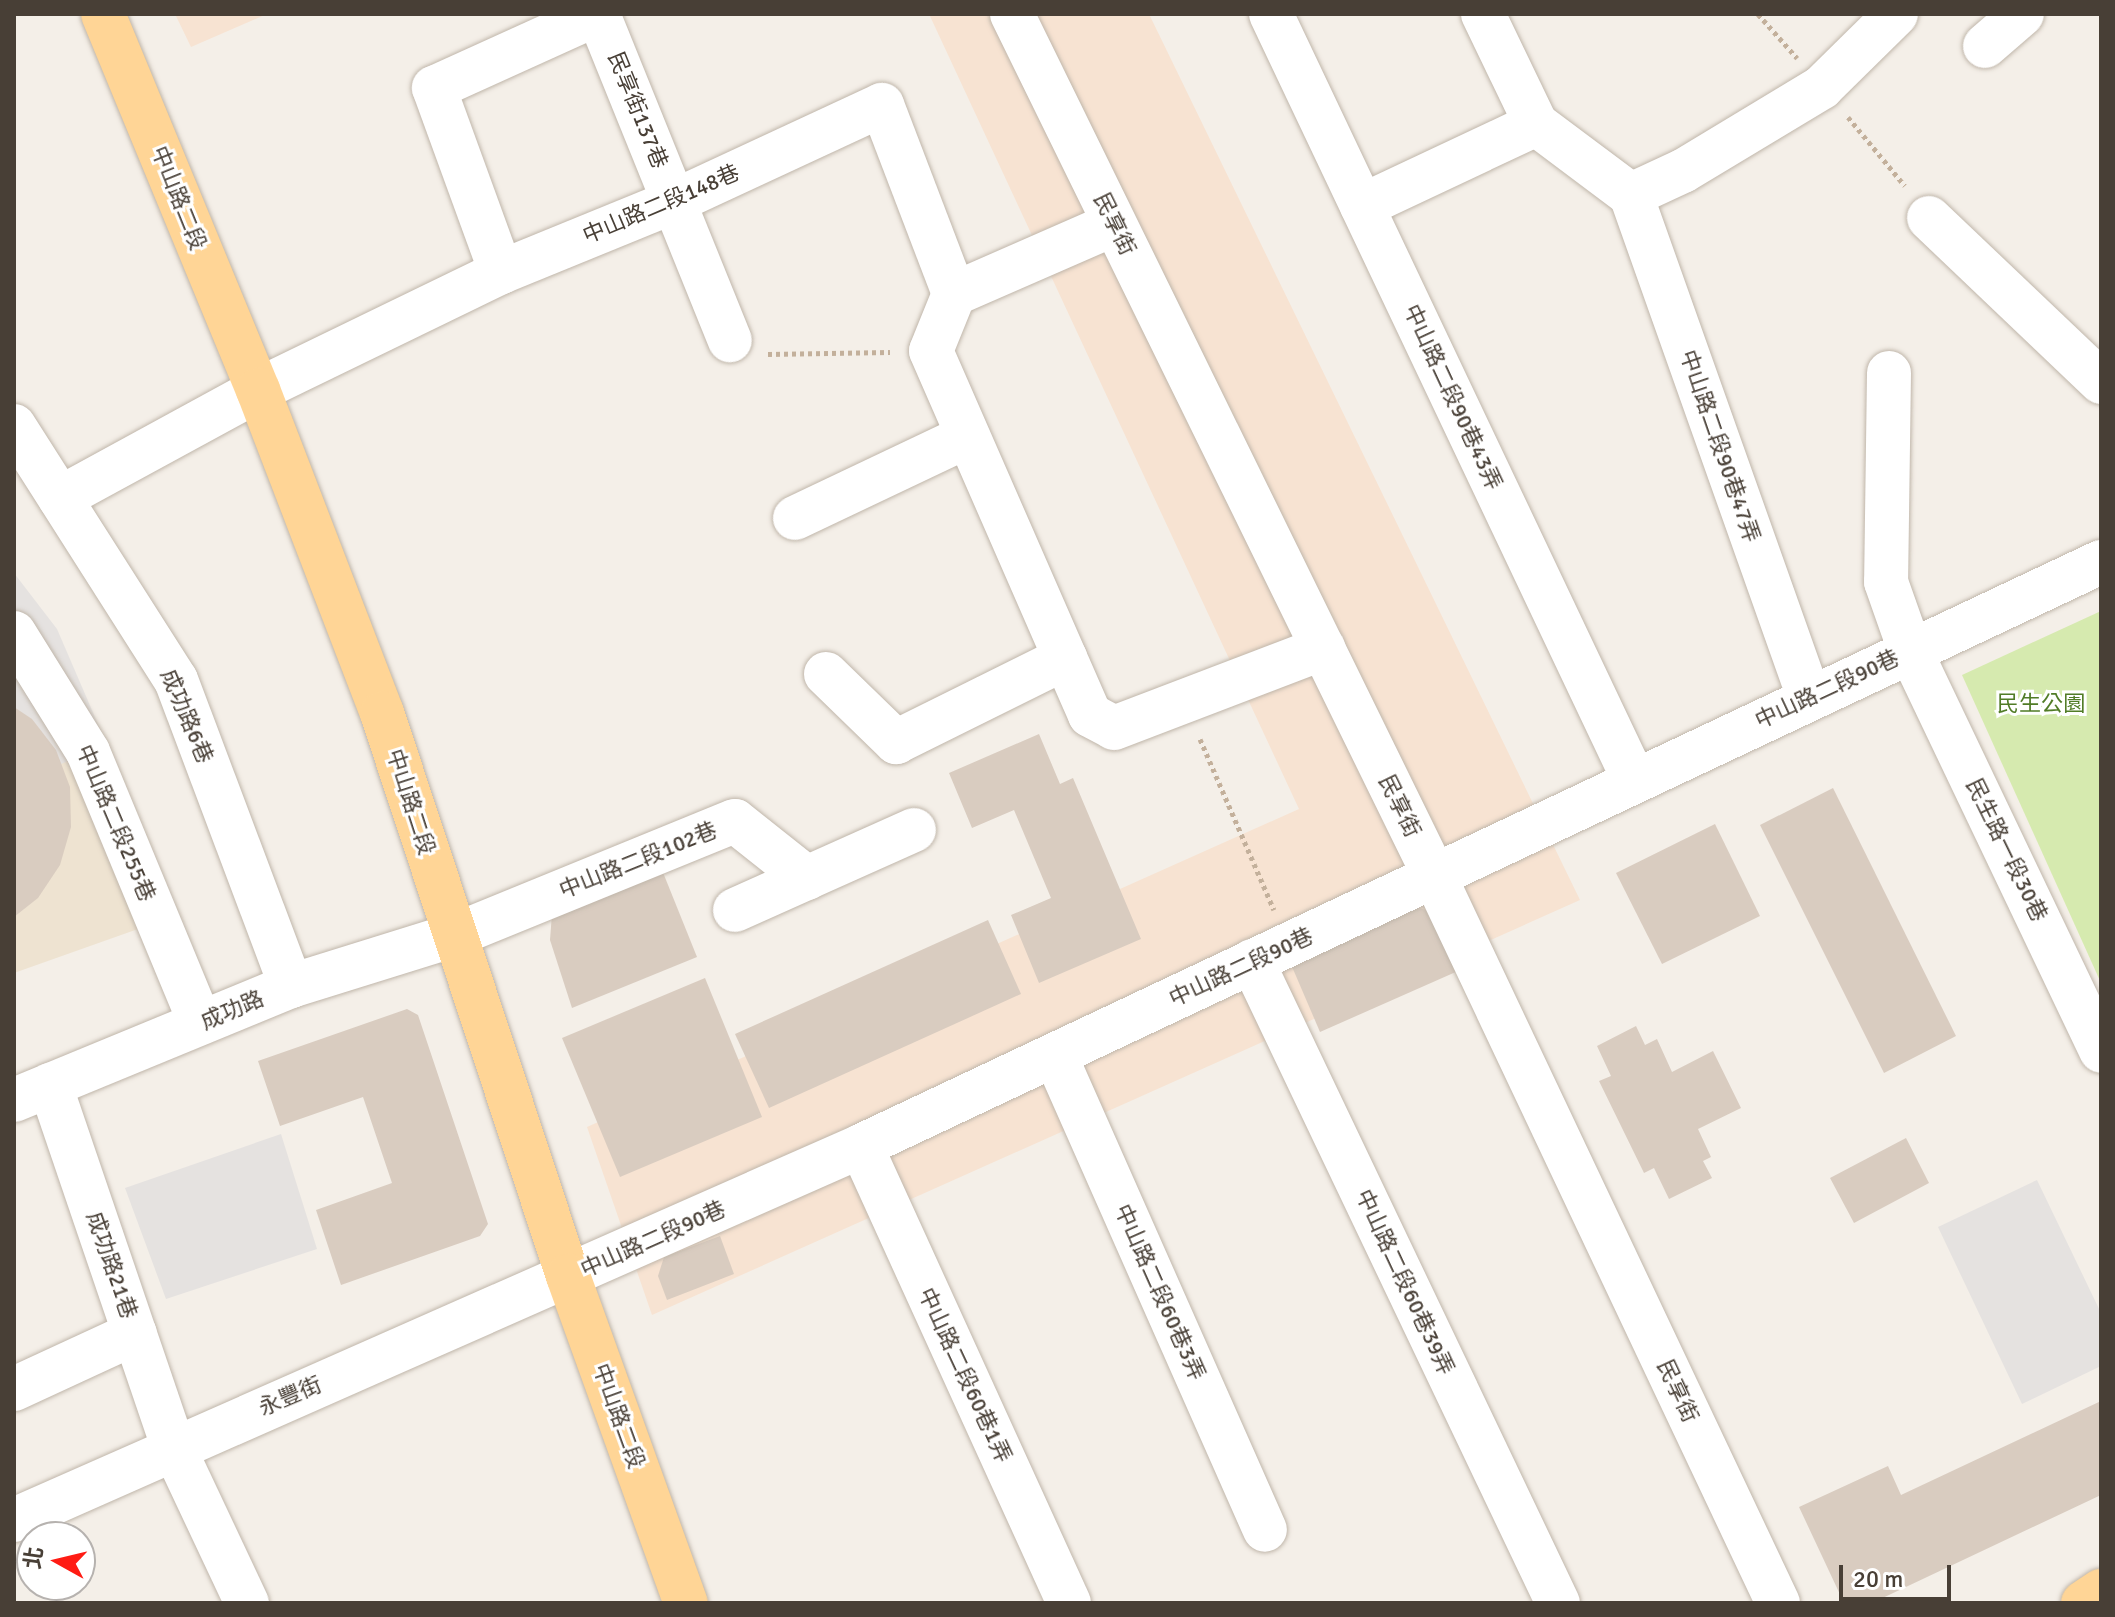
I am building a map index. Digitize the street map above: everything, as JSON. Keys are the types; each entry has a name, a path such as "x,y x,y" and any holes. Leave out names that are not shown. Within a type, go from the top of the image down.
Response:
{"main road":[{"name":"中山路二段","path":"103,14 258,390 382,713 568,1276 686,1603"},
{"path":"2083,1603 2101,1591"}],"street":[{"name":"民享街137巷","path":"598,14 730,340"},
{"path":"501,272 434,88 598,14"},
{"name":"民享街","path":"1012,14 1434,875 1778,1603"},
{"name":"中山路二段90巷43弄","path":"1271,14 1634,780"},
{"path":"1483,14 1536,124 1631,195 1683,171 1822,87 1896,14"},
{"path":"1985,46 2022,14"},
{"name":"中山路二段148巷","path":"60,498 258,390 501,272 675,201 882,105 954,294"},
{"path":"1362,206 1536,124"},
{"name":"中山路二段90巷47弄","path":"1631,195 1809,697"},
{"path":"1929,218 2101,382"},
{"path":"1114,224 954,294 931,351 1090,715 1114,728 1323,648"},
{"name":"民生路一段30巷","path":"1889,373 1886,582 1910,650 2101,1051"},
{"name":"成功路6巷","path":"14,426 176,680 291,986"},
{"path":"795,518 968,436"},
{"name":"中山路二段90巷","path":"568,1276 861,1146 2101,562"},
{"name":"中山路二段255巷","path":"14,633 88,752 200,1023"},
{"path":"826,674 896,742 1065,658"},
{"name":"中山路二段102巷","path":"455,935 735,821 807,878"},
{"path":"735,910 914,830"},
{"name":"成功路","path":"32,1093 291,986 455,935"},
{"name":"中山路二段60巷39弄","path":"1270,953 1558,1603"},
{"name":"中山路二段60巷3弄","path":"1055,1055 1265,1530"},
{"name":"成功路21巷","path":"32,1093 135,1333 173,1446 247,1603"},
{"name":"中山路二段60巷1弄","path":"861,1146 1069,1603"},
{"name":"永豐街","path":"14,1520 173,1446 568,1276"},
{"path":"14,1389 135,1333"}],"path":[{"path":"730,340 745,355 931,351"},
{"path":"1184,701 1270,953"}],"shaded area":[{"path":"175,14 267,14 191,47"},
{"path":"929,14 1149,14 1580,900 652,1315 587,1127 1299,809"},
{"path":"14,573 57,629 107,745 49,769 14,719"},
{"path":"14,626 169,918 14,973"},
{"path":"281,1134 317,1249 166,1299 125,1188"},
{"path":"2037,1180 2101,1313 2101,1366 2022,1404 1938,1227"}],"green space":[{"name":"民生公園","path":"2101,611 2101,983 1962,675"}],"building":[{"path":"14,707 32,719 56,750 70,787 71,827 60,865 38,898 14,917"},
{"path":"1039,734 1060,784 1073,778 1141,939 1039,983 1011,915 1051,898 1014,810 972,828 949,773"},
{"path":"1833,788 1956,1036 1884,1073 1760,825"},
{"path":"1715,824 1760,916 1662,964 1616,873"},
{"path":"660,865 697,957 572,1008 550,940 552,914"},
{"path":"1400,902 1429,911 1458,971 1320,1032 1287,955"},
{"path":"988,920 1021,994 769,1108 735,1034"},
{"path":"705,978 762,1117 620,1177 562,1038"},
{"path":"407,1009 418,1015 488,1224 480,1236 341,1285 316,1210 392,1183 363,1097 280,1126 258,1061"},
{"path":"1636,1026 1645,1045 1657,1039 1672,1072 1713,1051 1741,1108 1698,1129 1711,1157 1703,1161 1712,1178 1669,1199 1654,1168 1644,1173 1599,1081 1611,1076 1597,1046"},
{"path":"1906,1138 1929,1183 1854,1223 1830,1178"},
{"path":"720,1236 734,1274 667,1300 658,1276 664,1257"},
{"path":"2101,1401 2101,1495 1872,1603 1844,1603 1799,1507 1888,1466 1901,1495"}]}
